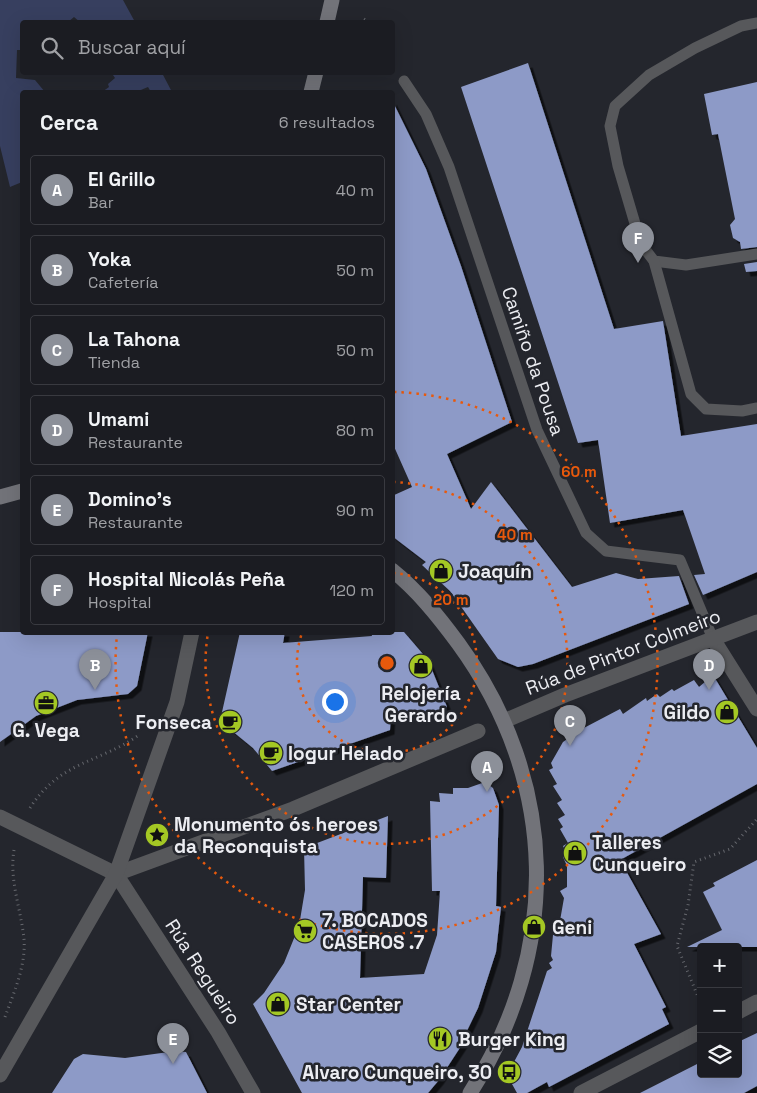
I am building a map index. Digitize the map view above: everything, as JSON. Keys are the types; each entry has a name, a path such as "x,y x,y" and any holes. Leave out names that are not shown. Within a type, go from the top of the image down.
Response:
{"main road":[{"path":"327,20 332,0"},
{"path":"312,90 315,75"},
{"path":"0,497 20,492"},
{"path":"395,573 419,594 450,632 474,666 504,721 525,778 534,835 537,891 524,976 487,1067 470,1093"}],"street":[{"name":"Rúa de Pintor Colmeiro","path":"504,721 565,695 757,622"},
{"path":"0,1075 116,874 177,702 191,635"},
{"path":"713,639 757,709"},
{"path":"0,817 116,874 293,809 478,731"},
{"name":"Rúa Regueiro","path":"116,874 218,1032 253,1093"},
{"path":"742,1010 757,1002"},
{"path":"581,1093 697,1033"}],"lane":[{"path":"757,23 741,26 695,48 649,75 615,106 610,126 618,166 641,244 654,261 691,394 706,409 742,411 757,408"},
{"name":"Camiño da Pousa","path":"404,81 426,114 448,167 536,430 586,533 606,551 680,560 713,639"},
{"path":"654,261 686,265 757,254"}],"path":[{"path":"4,1020 22,971 24,940 12,865 18,826 39,793 72,767 131,741 145,731"},
{"path":"697,994 677,946 688,905 694,862 730,849 757,819"}],"shaded area":[{"path":"0,0 123,0 134,20 78,20 74,17 70,20 20,20 20,50 17,50 16,78 35,80 43,90 20,90 20,183 10,187 0,146"},
{"path":"113,75 163,75 171,90 150,90 148,87 141,90 105,90 115,78"}],"building":[{"path":"528,63 614,329 663,321 681,436 757,424 757,572 703,595 694,575 705,574 683,510 610,523 598,440 578,443 461,87"},
{"path":"757,82 757,247 741,249 740,242 733,238 730,225 735,219 718,134 712,135 704,94"},
{"path":"395,106 426,169 461,266 512,422 447,454 471,509 491,482 572,587 616,573 638,579 679,576 689,604 533,664 518,667 498,659 450,591 422,565 426,562 395,538 395,495 412,487 395,449"},
{"path":"757,262 757,271 746,272 744,264"},
{"path":"0,632 20,632 20,635 147,635 137,686 128,694 77,700 36,716 0,742"},
{"path":"395,632 404,632 428,660 447,707 432,713 391,713 390,730 272,771 253,748 220,721 239,635 284,635 283,643 372,635 395,635"},
{"path":"713,675 757,748 757,784 620,860 661,934 634,944 666,1007 662,1009 669,1024 549,1087 547,1082 527,1093 517,1093 507,1075 522,1047 547,971 552,968 549,963 553,960 551,956 553,935 558,932 564,898 560,891 567,887 567,866 563,857 567,854 563,846 568,843 560,829 563,827 558,819 565,815 557,803 562,800 553,786 557,784 549,770 553,768 551,763 563,742 580,730 620,709 623,714 646,698 647,701 657,694 660,697 672,689 674,691 694,680 699,687"},
{"path":"485,782 493,788 499,805 496,906 501,907 496,952 478,1008 463,1039 465,1040 439,1080 428,1093 302,1093 253,1004 264,993 284,963 299,926 305,890 304,848 388,816 386,878 363,877 360,978 424,974 437,935 440,891 432,891 430,801 440,802 439,793 453,794 453,788 468,788"},
{"path":"757,860 757,947 742,947 742,943 697,943 697,947 687,947 722,930 703,892 715,886 713,883"},
{"path":"757,1033 757,1086 744,1093 640,1093 697,1064 697,1078 742,1078 742,1040"},
{"path":"176,1051 186,1052 207,1093 52,1093 74,1059 83,1054 125,1058"}],"place":[{"name":"Hospital Nicolás Peña","path":"638,263"},
{"name":"Joaquín","path":"441,571"},
{"name":"Relojería Gerardo","path":"421,666"},
{"name":"Yoka","path":"95,690"},
{"name":"Umami","path":"709,690"},
{"name":"G. Vega","path":"46,703"},
{"name":"Gildo","path":"727,712"},
{"name":"Fonseca","path":"230,722"},
{"name":"La Tahona","path":"570,746"},
{"name":"Iogur Helado","path":"271,753"},
{"name":"El Grillo","path":"487,792"},
{"name":"Monumento ós heroes da Reconquista","path":"157,835"},
{"name":"Talleres Cunqueiro","path":"575,853"},
{"name":"Geni","path":"534,927"},
{"name":"7. BOCADOS CASEROS .7","path":"305,931"},
{"name":"Star Center","path":"278,1004"},
{"name":"Burger King","path":"440,1039"},
{"name":"Domino's","path":"173,1064"},
{"name":"Alvaro Cunqueiro, 30","path":"509,1072"}]}
